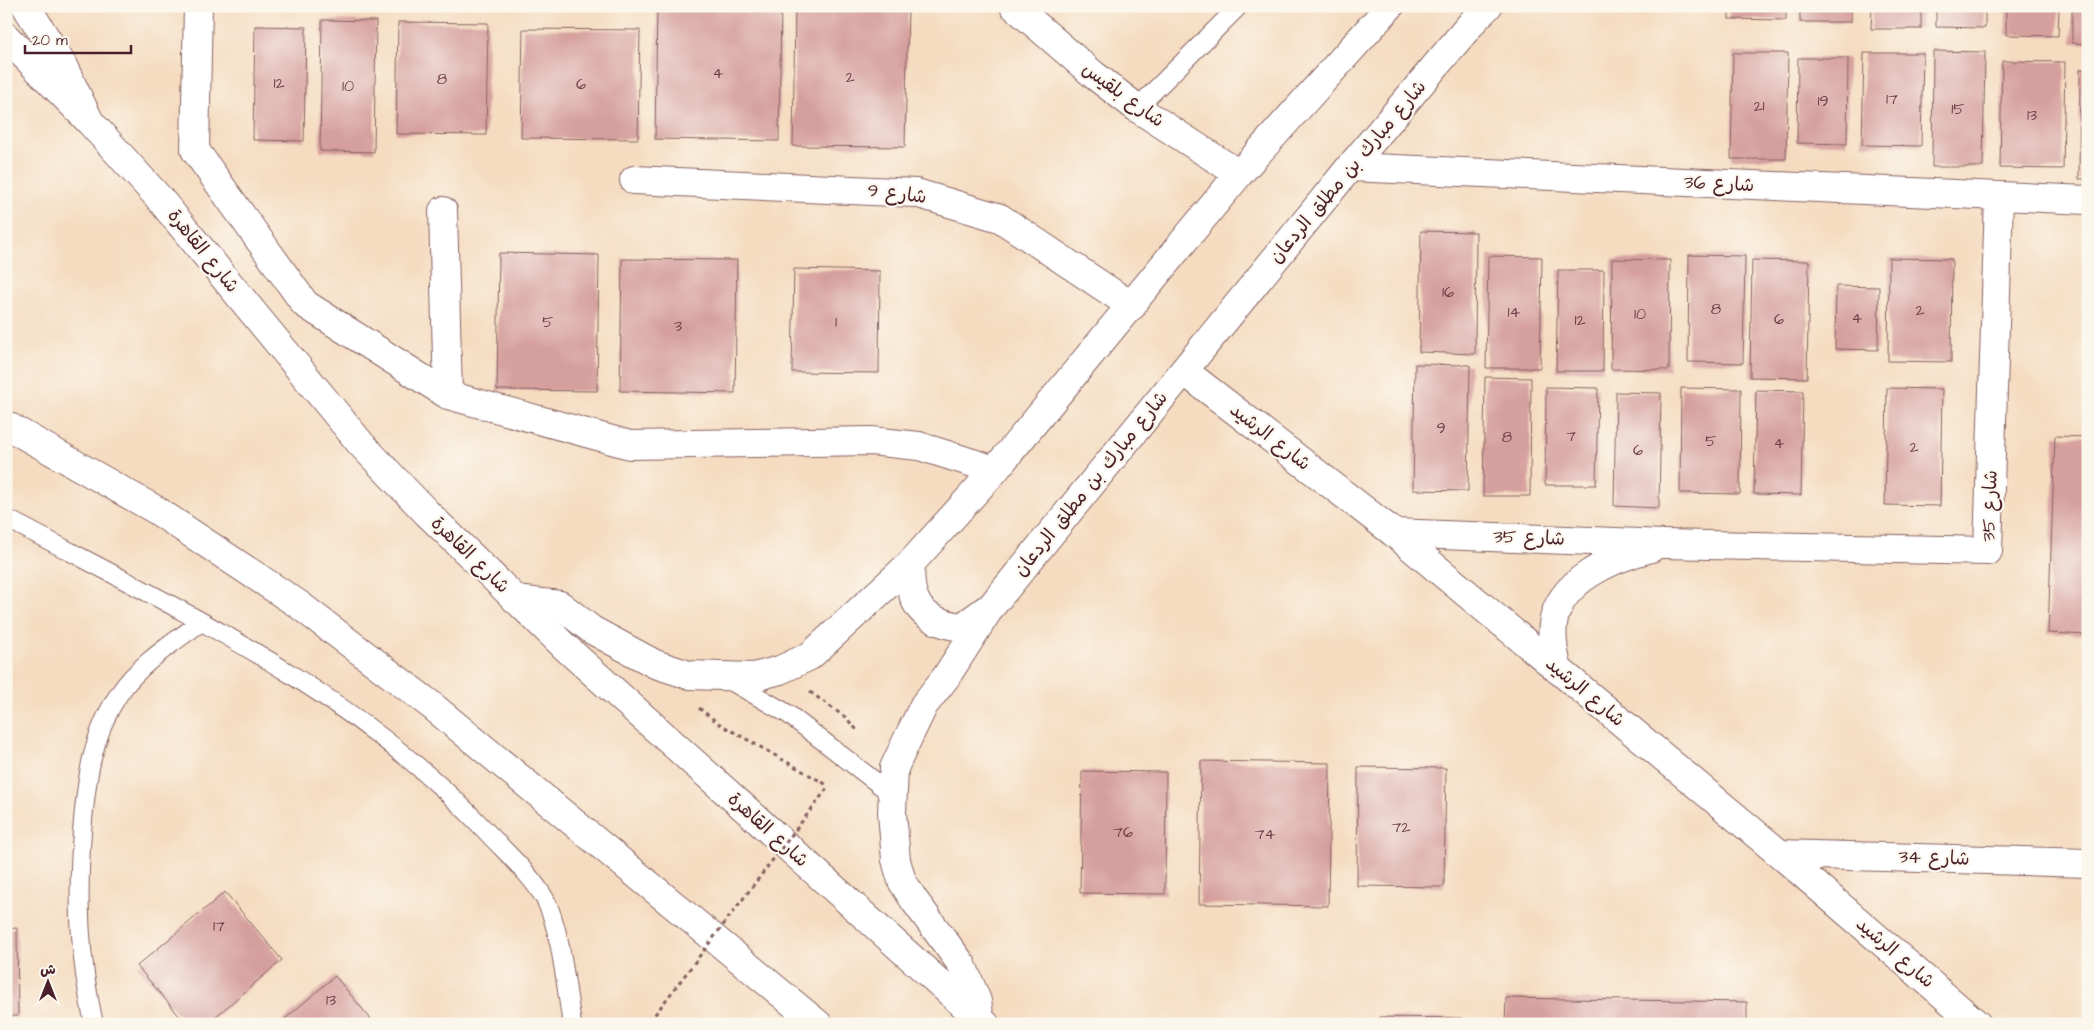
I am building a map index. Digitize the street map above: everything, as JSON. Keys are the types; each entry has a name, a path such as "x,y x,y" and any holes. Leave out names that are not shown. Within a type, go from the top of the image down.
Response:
{"main road":[{"path":"26,6 62,64 90,122"},
{"path":"198,6 195,150 304,304 448,395 630,446 871,441 919,446 995,470"},
{"name":"شارع بلقيس","path":"1014,6 1094,76 1137,108 1239,174"},
{"path":"516,600 560,605 592,630 655,664 689,675 754,677 780,670 810,656 911,563 995,470 1239,174 1390,6"},
{"name":"شارع مبارك بن مطلق الردعان","path":"983,1022 977,1001 962,965 902,881 896,860 892,813 894,768 924,705 946,677 990,608 1479,10"},
{"name":"شارع القاهرة","path":"6,37 90,122 159,198 361,444 427,513 564,647 983,1022"},
{"name":"شارع 36","path":"1350,167 2088,200"},
{"name":"شارع 9","path":"634,180 916,192 1000,218 1132,306"},
{"name":"شارع 35","path":"1394,533 1664,544 1988,551 1999,197"},
{"path":"444,211 448,395"},
{"name":"شارع الرشيد","path":"1184,370 1394,533 1780,854 1977,1024"},
{"path":"6,426 156,510 298,604 431,705 818,1024"},
{"name":"شارع 35","path":"1558,670 1552,639 1553,623 1563,598 1571,588 1592,572 1608,564 1640,550 1664,544"},
{"path":"911,563 909,582 915,601 927,615 943,625 962,627 990,608"},
{"name":"شارع 34","path":"1780,854 2088,863"}],"lane":[{"path":"1137,108 1239,6"},
{"path":"6,518 201,622 284,669 372,729 424,772 473,818 533,882 545,900 553,920 572,1024"},
{"path":"94,1024 84,967 79,921 80,858 84,803 92,755 101,724 119,693 139,671 201,622"},
{"path":"722,676 788,714 885,788 890,799 892,813"}],"path":[{"path":"651,1022 829,786 718,723"}],"building":[{"path":"657,6 781,6 779,141 655,139"},
{"path":"795,6 908,7 905,147 793,146"},
{"path":"1729,6 1786,6 1786,20 1729,19"},
{"path":"1800,6 1851,6 1851,22 1800,22"},
{"path":"1872,6 1921,6 1921,29 1871,29"},
{"path":"1936,6 1985,6 1985,28 1936,27"},
{"path":"2006,6 2059,6 2058,36 2006,35"},
{"path":"2072,6 2088,6 2088,44 2072,43"},
{"path":"322,20 376,21 374,152 320,151"},
{"path":"398,22 488,23 486,135 396,134"},
{"path":"255,26 306,27 304,141 253,140"},
{"path":"523,29 640,30 638,139 521,138"},
{"path":"1933,51 1985,52 1983,167 1932,167"},
{"path":"1733,53 1788,53 1786,159 1731,159"},
{"path":"1864,53 1923,53 1921,146 1862,145"},
{"path":"1798,58 1848,58 1847,144 1797,143"},
{"path":"2002,61 2065,62 2063,169 2000,168"},
{"path":"2080,69 2088,69 2088,179 2079,179"},
{"path":"1421,231 1476,232 1475,354 1419,352"},
{"path":"499,253 599,255 597,391 497,390"},
{"path":"1689,255 1745,256 1743,363 1688,362"},
{"path":"1488,256 1542,257 1540,368 1486,368"},
{"path":"1889,258 1952,259 1951,362 1888,361"},
{"path":"622,259 737,260 735,393 620,391"},
{"path":"1612,259 1670,260 1669,370 1611,369"},
{"path":"1752,260 1809,261 1807,378 1750,377"},
{"path":"794,269 880,271 879,373 792,372"},
{"path":"1558,270 1604,270 1603,371 1556,371"},
{"path":"1836,286 1879,287 1878,350 1835,349"},
{"path":"1415,364 1470,365 1468,491 1413,490"},
{"path":"1485,377 1531,378 1530,496 1483,496"},
{"path":"1546,387 1598,388 1596,485 1545,485"},
{"path":"1681,388 1741,389 1740,494 1680,493"},
{"path":"1887,388 1942,389 1940,506 1885,505"},
{"path":"1756,390 1803,391 1801,495 1754,494"},
{"path":"1616,392 1661,393 1659,508 1614,506"},
{"path":"2055,436 2088,437 2088,635 2048,633"},
{"path":"1201,761 1330,763 1328,906 1199,904"},
{"path":"1358,767 1446,768 1444,887 1357,886"},
{"path":"1082,771 1166,772 1165,894 1080,893"},
{"path":"225,892 282,960 207,1024 186,1024 137,966"},
{"path":"17,928 18,1016 6,1016 6,929"},
{"path":"335,976 375,1024 279,1024"},
{"path":"1506,998 1747,1002 1747,1024 1505,1024"},
{"path":"1380,1017 1462,1018 1462,1024 1380,1024"}]}
